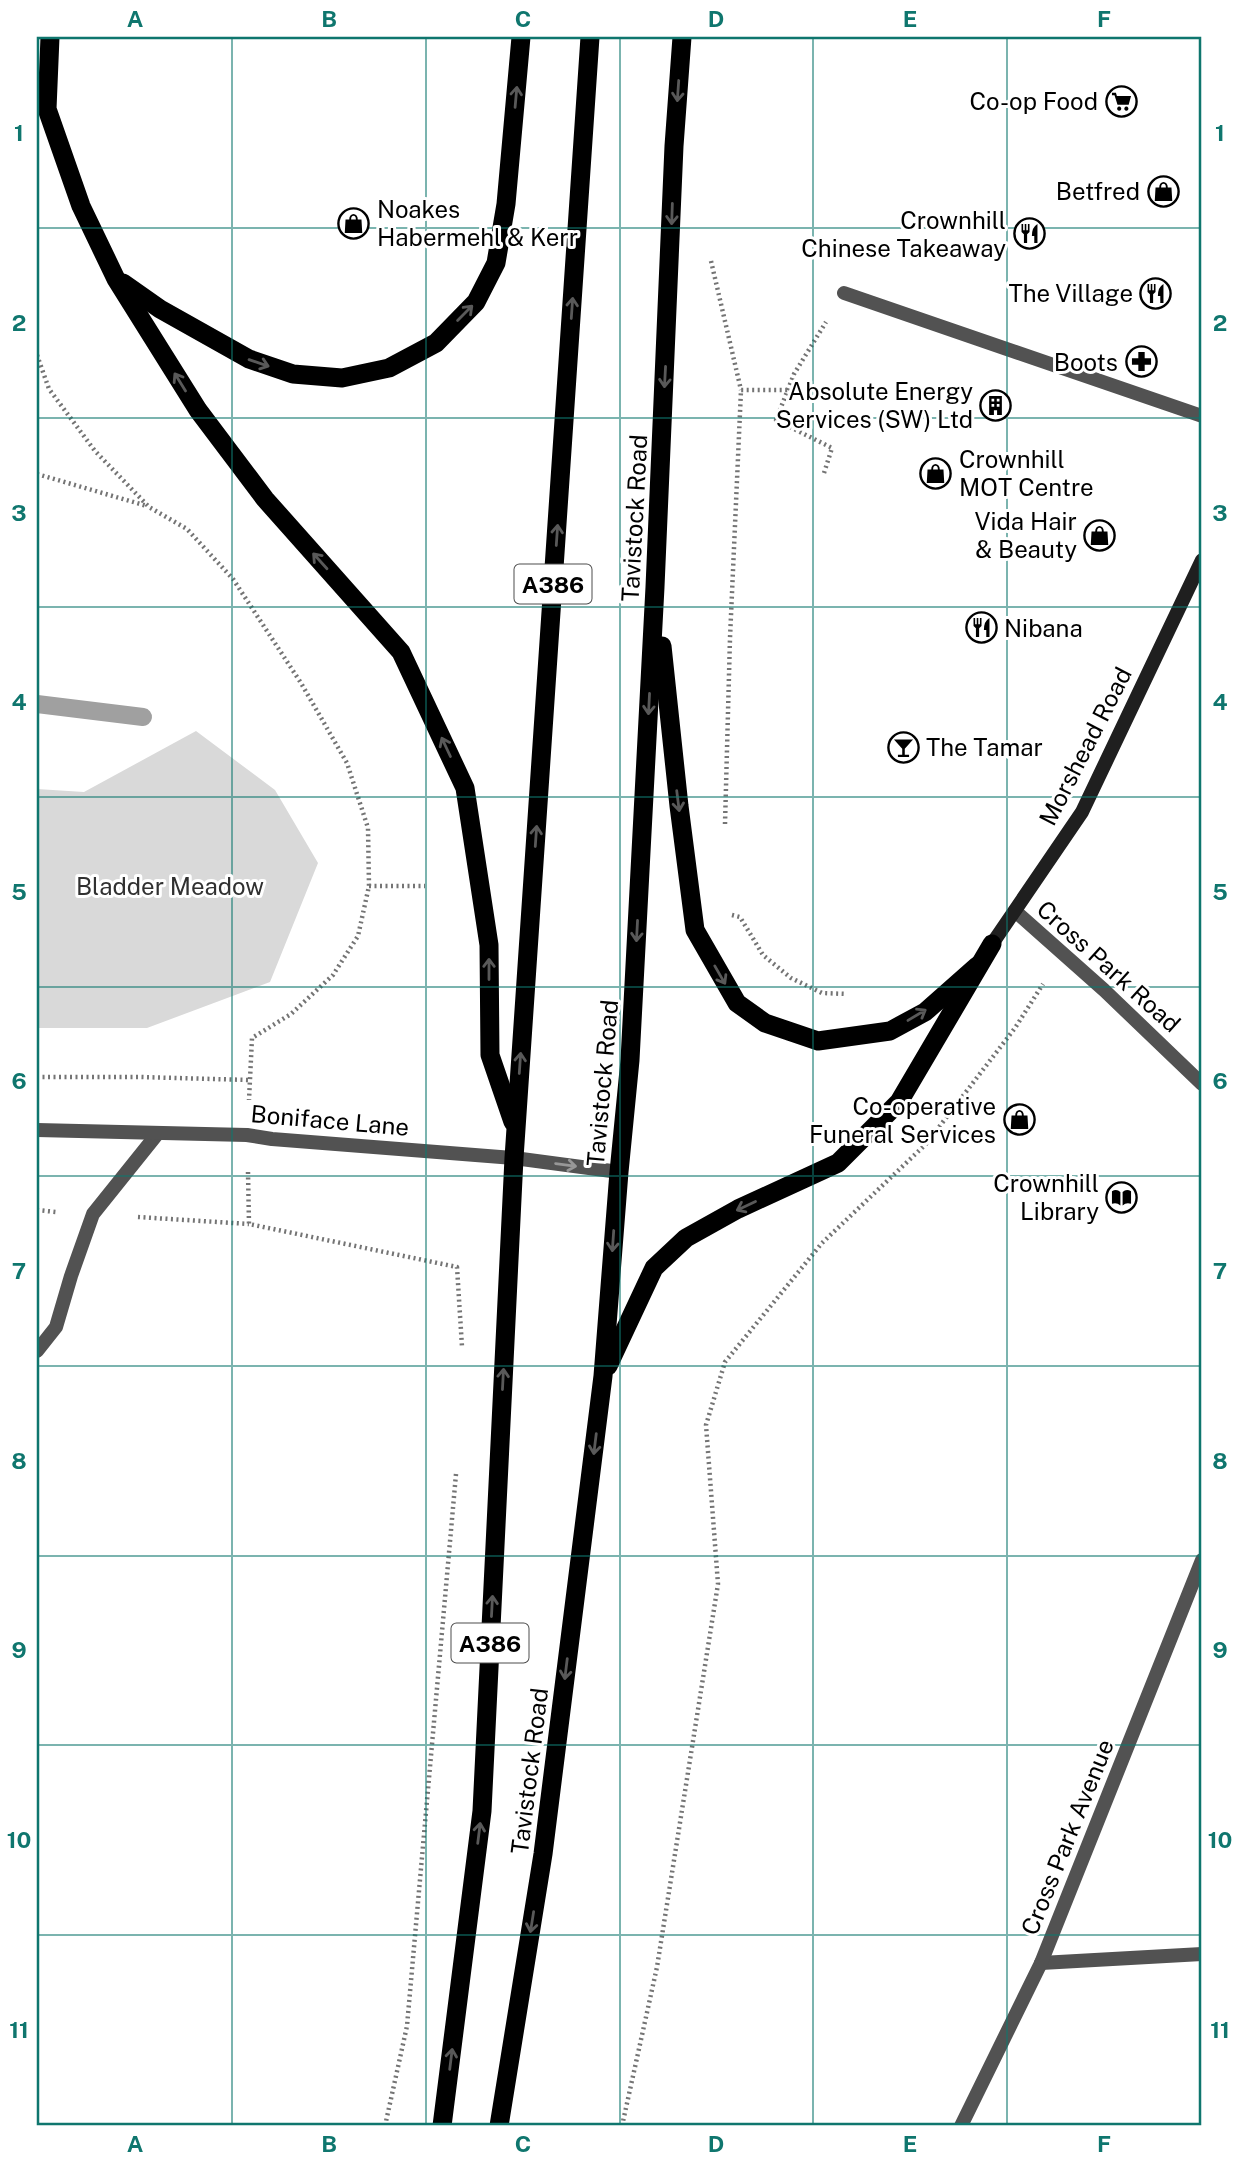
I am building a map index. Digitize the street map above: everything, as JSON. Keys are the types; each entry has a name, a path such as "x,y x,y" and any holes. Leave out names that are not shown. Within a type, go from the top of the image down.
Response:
{"highway":[{"path":"50,37 47,110 80,206 116,279 198,410 265,499 401,652 460,775 465,788 489,945 490,1055 516,1131"},
{"path":"116,279 160,309 249,359 293,374 342,378 389,368 436,343 476,302 496,263 506,204 521,37"},
{"name":"Tavistock Road","path":"442,2126 482,1811 514,1158 590,37"},
{"name":"Tavistock Road","path":"499,2126 543,1854 603,1376 631,1046 674,146 682,37"},
{"path":"655,587 678,806 695,930 737,1003 765,1023 818,1041 890,1031 925,1012 977,966"},
{"path":"603,1376 654,1268 686,1238 738,1209 838,1163 899,1102 992,944"}],"main road":[{"name":"Morshead Road","path":"992,944 1082,812 1202,560"}],"street":[{"path":"844,293 1202,416"},
{"name":"Cross Park Road","path":"1015,911 1104,990 1202,1084"},
{"name":"Boniface Lane","path":"37,1130 247,1135 514,1158 619,1172"},
{"path":"37,1350 56,1327 93,1214 158,1133"},
{"name":"Cross Park Avenue","path":"961,2126 1041,1963 1202,1560"},
{"path":"1041,1963 1202,1954"}],"path":[{"path":"712,251 711,265 741,390 725,824"},
{"path":"824,473 832,448 776,420 794,374 844,293"},
{"path":"37,355 49,389 95,452 149,507 187,530 233,579 301,683 347,763 368,828 369,886 358,936 333,975 291,1014 252,1038 250,1080 37,1077"},
{"path":"741,390 788,390"},
{"path":"37,474 149,507"},
{"path":"369,886 425,886"},
{"path":"721,912 740,917 763,955 791,978 822,993 847,994"},
{"path":"622,2126 657,1967 718,1584 706,1425 725,1362 822,1243 926,1144 1015,1028 1063,954"},
{"path":"247,1135 249,1224"},
{"path":"37,1210 249,1224 457,1267 462,1349"},
{"path":"385,2126 407,2026 456,1473"}],"green space":[{"name":"Bladder Meadow","path":"196,731 275,790 318,863 270,982 147,1028 37,1028 37,789 84,792"}],"waterway":[{"path":"37,704 143,717"}],"place":[{"name":"Co-op Food","path":"1121,101"},
{"name":"Betfred","path":"1163,191"},
{"name":"Noakes Habermehl & Kerr","path":"354,223"},
{"name":"Crownhill Chinese Takeaway","path":"1029,234"},
{"name":"The Village","path":"1156,293"},
{"name":"Boots","path":"1141,362"},
{"name":"Absolute Energy Services (SW) Ltd","path":"996,405"},
{"name":"Crownhill MOT Centre","path":"936,473"},
{"name":"Vida Hair & Beauty","path":"1100,535"},
{"name":"Nibana","path":"981,628"},
{"name":"The Tamar","path":"903,747"},
{"name":"Co-operative Funeral Services","path":"1019,1120"},
{"name":"Crownhill Library","path":"1122,1197"}]}
